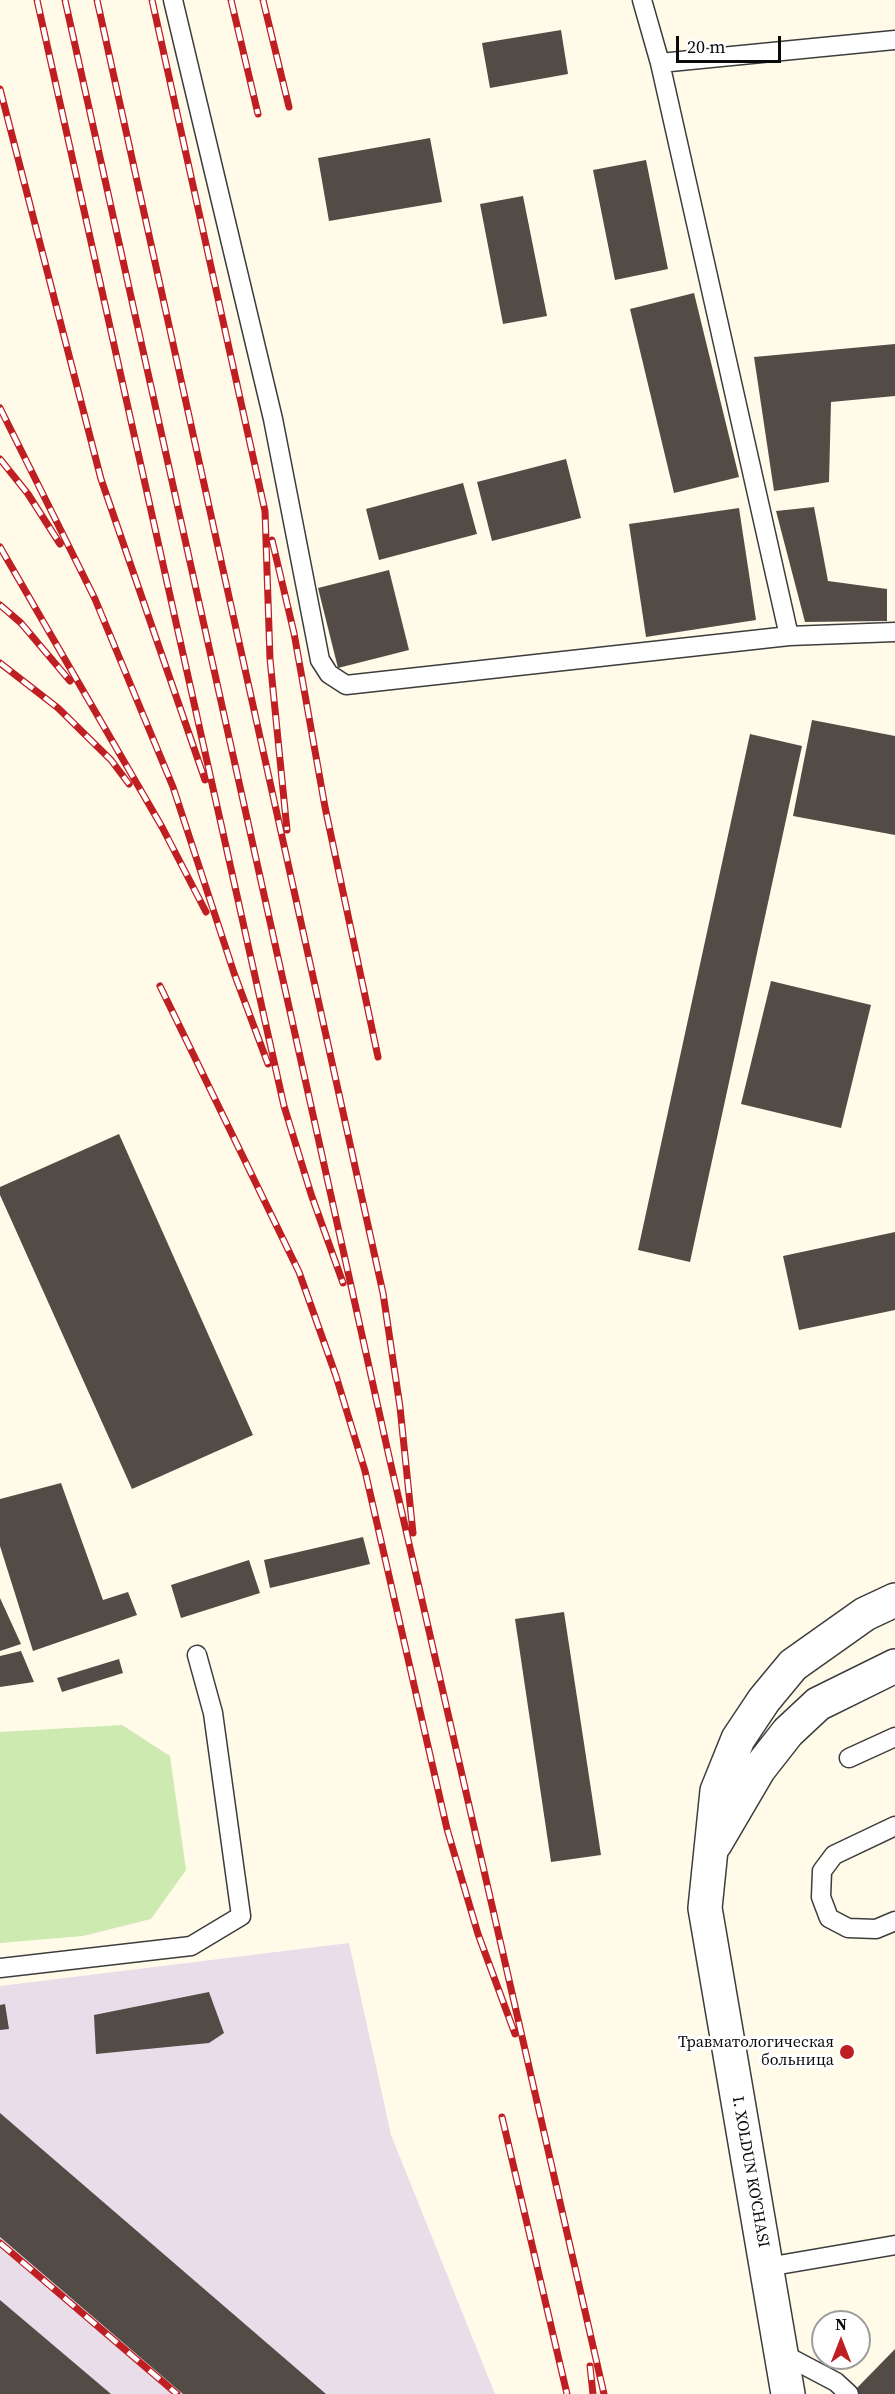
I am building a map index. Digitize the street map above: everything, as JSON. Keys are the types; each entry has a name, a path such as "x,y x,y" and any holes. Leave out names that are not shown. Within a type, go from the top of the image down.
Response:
{"street":[{"name":"I. XOLDUN KO'CHASI","path":"788,2394 705,1908 717,1791 738,1739 764,1700 793,1665 866,1614 895,1600"},
{"path":"710,1853 759,1769 788,1732 818,1704 895,1666"}],"lane":[{"path":"173,0 273,419 320,660 329,674 346,685 789,636 895,632"},
{"path":"642,0 660,63 789,636"},
{"path":"660,63 895,40"},
{"path":"0,1968 191,1946 241,1916 213,1713 197,1655"},
{"path":"849,1758 895,1737"},
{"path":"895,1826 834,1854 822,1871 821,1897 829,1918 848,1928 876,1929 895,1921"},
{"path":"766,2267 895,2245"},
{"path":"781,2353 836,2382 849,2394"}],"shaded area":[{"path":"349,1943 391,2135 495,2394 0,2394 0,1986"}],"green space":[{"path":"122,1725 170,1756 186,1870 151,1919 83,1936 0,1943 0,1732"}],"building":[{"path":"561,30 568,74 490,88 482,43"},
{"path":"430,138 442,202 329,221 318,158"},
{"path":"646,160 668,269 615,280 593,170"},
{"path":"523,196 547,316 503,324 480,204"},
{"path":"694,293 739,477 674,493 630,309"},
{"path":"895,344 895,396 831,402 829,482 774,491 754,357"},
{"path":"566,459 581,518 492,541 477,482"},
{"path":"463,483 477,534 379,560 366,509"},
{"path":"814,507 828,581 887,589 887,621 805,622 776,511"},
{"path":"739,508 756,620 646,637 629,524"},
{"path":"389,570 409,650 338,668 318,588"},
{"path":"812,720 895,736 895,835 793,816"},
{"path":"750,734 802,746 690,1262 638,1250"},
{"path":"771,981 871,1005 841,1128 741,1104"},
{"path":"119,1134 253,1435 132,1489 0,1195 0,1187"},
{"path":"895,1232 895,1310 799,1330 783,1256"},
{"path":"61,1483 103,1600 128,1592 137,1615 33,1651 0,1546 0,1499"},
{"path":"363,1537 370,1564 270,1588 264,1560"},
{"path":"249,1560 260,1593 181,1618 171,1585"},
{"path":"0,1598 21,1644 0,1651"},
{"path":"564,1612 601,1855 551,1862 515,1619"},
{"path":"21,1651 34,1682 0,1687 0,1656"},
{"path":"119,1659 123,1673 62,1692 57,1678"},
{"path":"209,1992 224,2033 209,2043 96,2054 94,2015"},
{"path":"5,2004 9,2029 0,2030 0,2005"},
{"path":"0,2113 326,2394 183,2394 0,2237"},
{"path":"0,2300 111,2394 0,2394"},
{"path":"895,2349 895,2394 859,2394 855,2390"}],"railway":[{"path":"37,0 284,1106 311,1194 343,1283"},
{"path":"65,0 388,1452 604,2394"},
{"path":"97,0 383,1293 400,1407 413,1533"},
{"path":"152,0 265,511 270,659 287,830"},
{"path":"231,0 258,114"},
{"path":"263,0 289,107"},
{"path":"0,89 101,479 205,780"},
{"path":"0,408 95,599 173,787 234,973 268,1064"},
{"path":"0,459 28,494 60,544"},
{"path":"272,540 294,633 325,807 378,1057"},
{"path":"0,547 162,827 206,912"},
{"path":"0,605 21,623 70,681"},
{"path":"0,663 58,708 111,760 129,784"},
{"path":"160,986 299,1272 336,1376 365,1471 447,1829 478,1934 515,2034"},
{"path":"502,2117 567,2394"},
{"path":"0,2243 177,2394"},
{"path":"590,2366 593,2394"}],"place":[{"name":"Травматологическая больница","path":"847,2052"}]}
